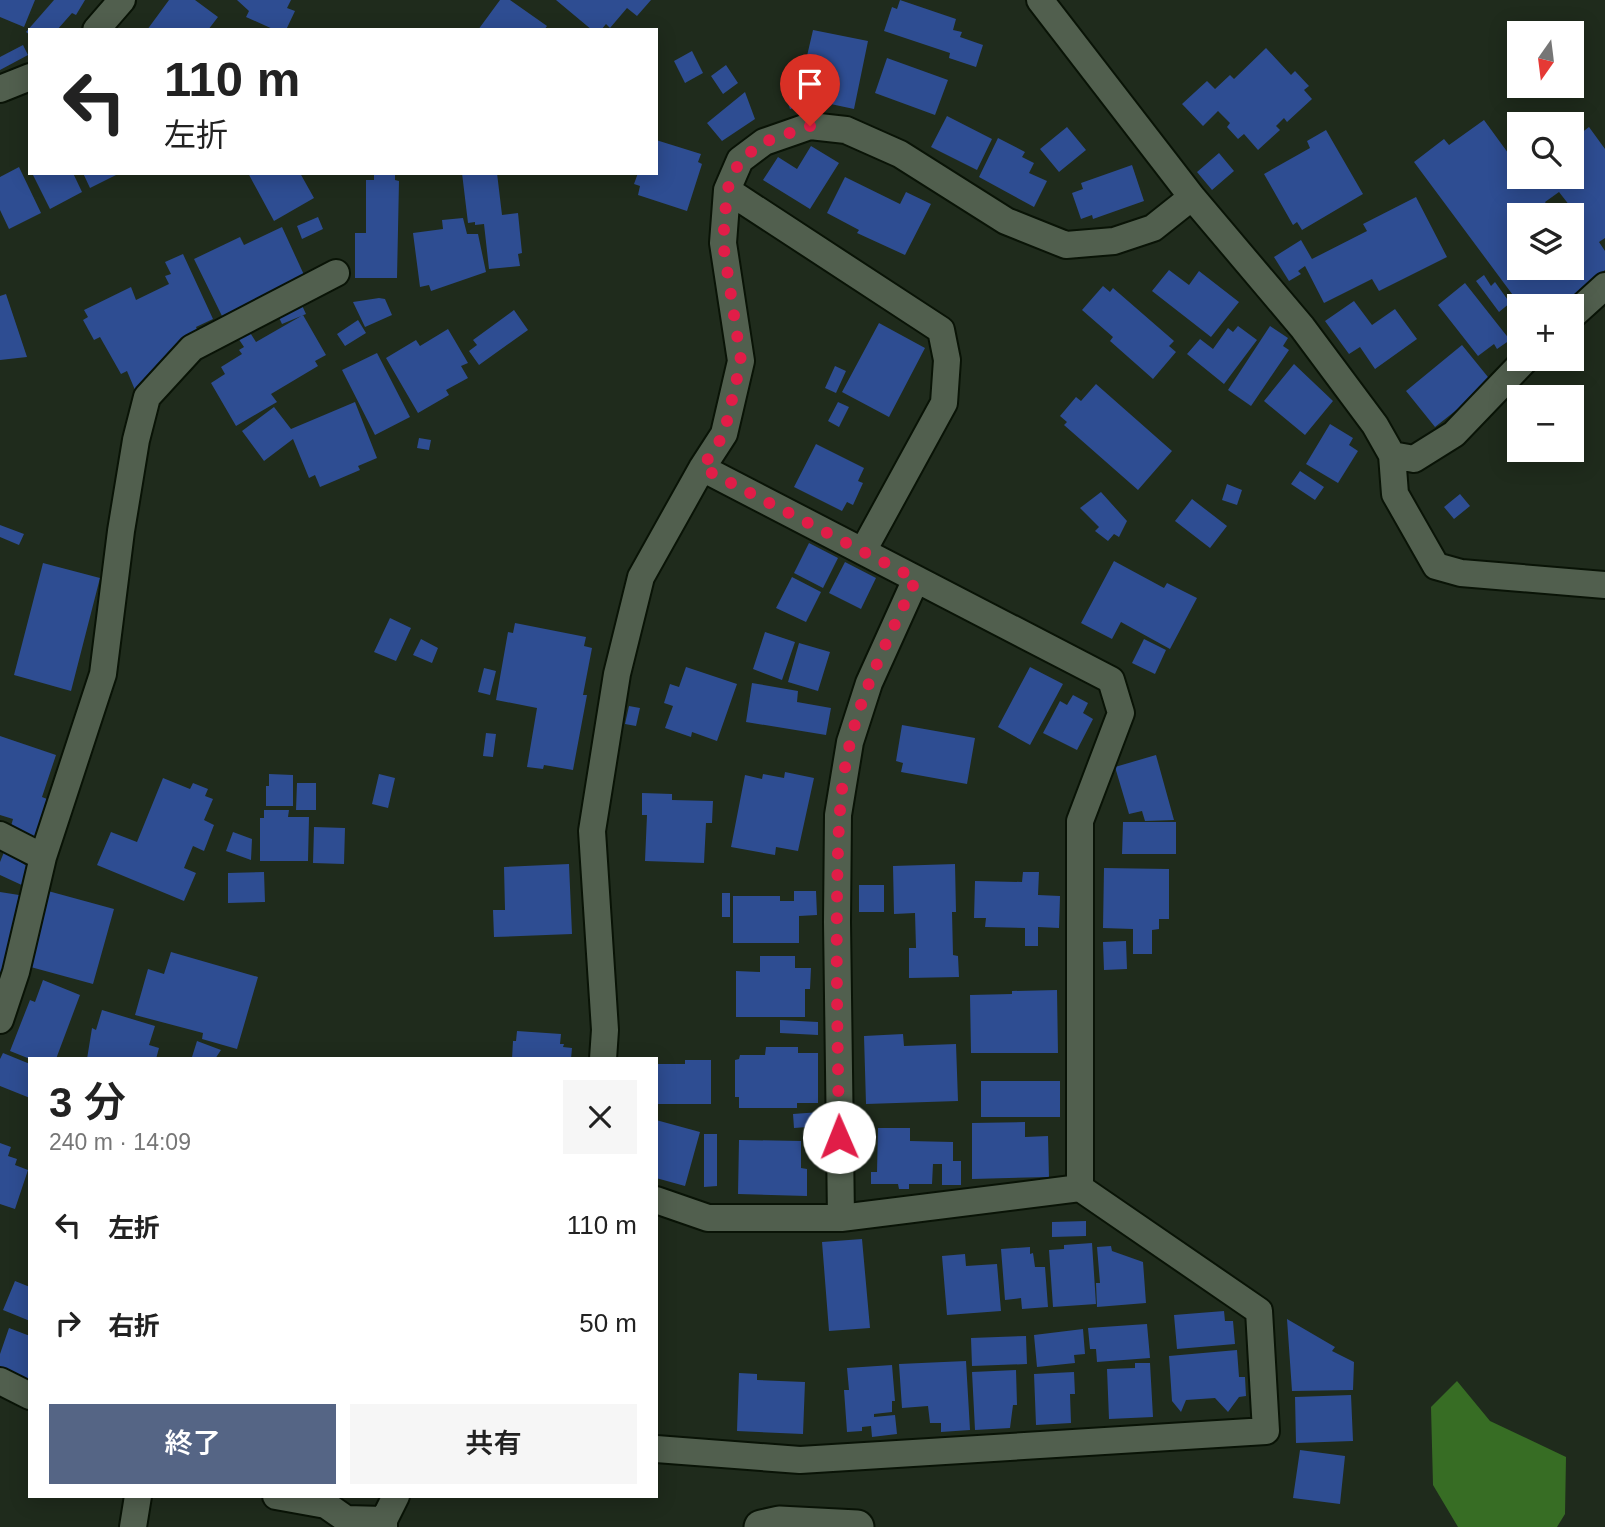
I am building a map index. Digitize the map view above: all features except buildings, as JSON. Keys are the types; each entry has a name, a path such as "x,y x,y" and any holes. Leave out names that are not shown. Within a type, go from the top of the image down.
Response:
{"street":[{"path":"98,28 122,0"},
{"path":"1040,0 1192,197 1302,327 1375,425 1392,455 1395,494 1436,566 1461,573 1605,585"},
{"path":"0,89 28,78"},
{"path":"603,1057 605,1030 592,831 617,674 641,578 724,434 741,361 723,243 727,190 740,160 764,142 810,126 846,130 900,154 1006,221 1066,245 1114,242 1153,228 1192,197"},
{"path":"727,190 941,330 947,360 944,403 863,551"},
{"path":"0,1020 16,972 43,857 103,674 121,531 146,397 192,348 336,273"},
{"path":"1584,305 1605,286"},
{"path":"1392,455 1413,459 1454,434 1515,371"},
{"path":"702,468 1111,680 1121,713 1080,821 1080,1188"},
{"path":"841,1218 836,922 838,815 850,742 865,695 916,579"},
{"path":"0,835 43,857"},
{"path":"658,1201 708,1218 841,1218 1080,1188 1259,1311 1266,1431 800,1460 658,1448"},
{"path":"0,1381 28,1395"},
{"path":"133,1527 138,1498"},
{"path":"285,1498 326,1506 346,1519 384,1523 395,1498"},
{"path":"761,1527 779,1523 856,1527"}],"green space":[{"path":"1457,1381 1490,1421 1566,1457 1565,1514 1557,1527 1458,1527 1433,1485 1431,1407"}],"route":[{"path":"810,126 764,142 740,160 727,190 723,243 741,361 724,434 702,468 916,579 869,683 850,742 838,815 836,922 839,1137"}]}
